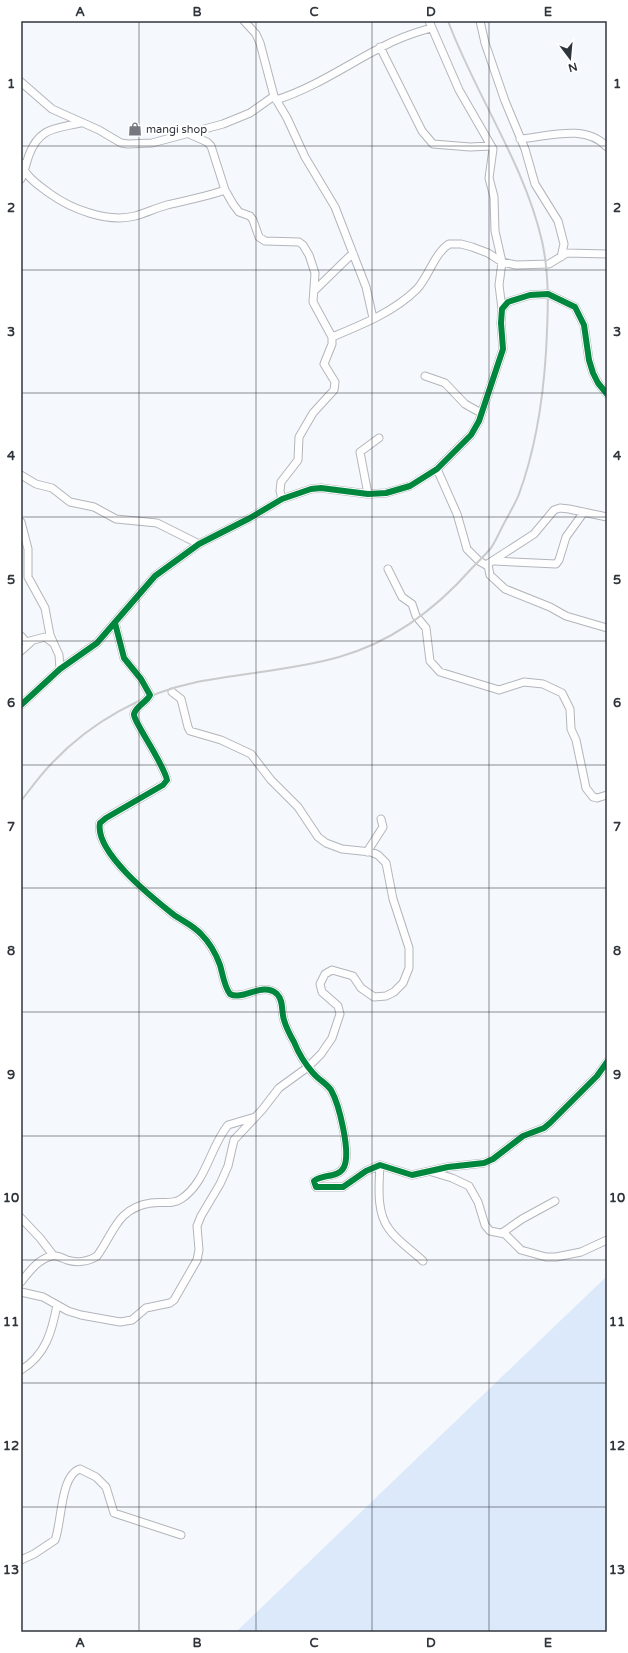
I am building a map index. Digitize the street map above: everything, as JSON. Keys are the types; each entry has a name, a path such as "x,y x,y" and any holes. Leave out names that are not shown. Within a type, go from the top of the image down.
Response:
{"street":[{"path":"244,21 256,34 260,43 275,98 288,118 305,158 335,207 366,287 374,318"},
{"path":"480,21 485,44 524,148 536,186 558,221 564,244 561,256"},
{"path":"21,82 52,109 80,123 99,130 121,143 152,143 189,134 242,117 275,98 311,86 380,47 430,24 466,104 492,146 493,153 489,178 494,197 495,231 502,262 499,285 502,309 503,349 476,429 437,469 421,480 400,490 386,494 368,494 321,488 310,489 282,499 250,518 199,544 155,576 97,643 60,669 21,705"},
{"path":"380,47 422,131 433,144 470,147 492,146"},
{"path":"23,176 25,157 39,136 57,129 80,123"},
{"path":"189,134 207,142 211,146 225,190 236,209 253,220 257,232 262,240 295,241 302,245 313,268 315,279 313,302 332,337 332,344 324,364 335,382 334,390 312,413 299,437 298,460 281,482 280,491 282,499"},
{"path":"520,139 548,135 580,134 602,142 607,147"},
{"path":"21,163 23,176 62,202 82,211 105,216 134,216 153,208 225,190"},
{"path":"332,337 389,310 417,289 435,260 449,244 461,244 472,247 488,253 502,262 537,265 549,264 561,256 574,252 607,254"},
{"path":"314,291 353,253"},
{"path":"502,309 508,302 516,298 530,295 548,294 575,307 584,325 589,360 593,373 598,383 607,394"},
{"path":"425,376 445,383 465,404 481,413"},
{"path":"368,494 360,452 379,438"},
{"path":"437,469 457,514 467,549 479,561 491,563 556,564 559,562 566,537 584,512"},
{"path":"21,475 36,484 52,488 70,502 94,507 116,519 156,523 199,544"},
{"path":"491,563 534,534 554,510 560,508 607,517"},
{"path":"21,522 28,548 28,576 45,608 54,643 59,655 60,669"},
{"path":"491,563 490,575 505,589 550,607 566,616 607,628"},
{"path":"388,569 402,596 412,604 416,616 426,628 430,661 440,672 478,682 496,690 502,690 514,684 524,682 543,684 562,693 570,709 571,729 576,740 586,788 593,797 597,798 607,795"},
{"path":"115,623 124,658 141,679 150,695 136,710 135,718 152,746 167,780 163,785 100,823 100,832 107,848 121,868 175,915 200,933 216,954 230,994 236,996 254,990 262,990 278,994 282,1006 284,1021 297,1049 308,1067 314,1074 326,1083 334,1096 342,1124 346,1155 342,1170 317,1179 314,1182 316,1187 343,1188 366,1171 380,1165 407,1174 484,1163 493,1159 523,1136 544,1128 596,1076 607,1062"},
{"path":"21,636 26,642 45,637 54,643"},
{"path":"21,651 32,641"},
{"path":"21,1292 43,1297 57,1305 81,1315 127,1322 146,1308 170,1303 174,1300 197,1260 199,1250 197,1226 228,1166 234,1140 279,1088 308,1067 321,1054 332,1038 340,1014 338,1006 322,992 320,984 325,974 332,970 352,976 361,988 374,997 386,996 394,992 402,983 409,968 409,948 393,899 388,868 383,859 378,855 367,852 337,848 318,838 298,807 271,780 251,754 221,740 190,731 181,699 172,692"},
{"path":"367,852 383,827 381,819"},
{"path":"21,1218 40,1238 53,1255 75,1261 92,1259 102,1249 118,1220 126,1213 151,1202 172,1202 181,1200 194,1187 216,1142 228,1125 255,1117"},
{"path":"380,1165 379,1188 383,1219 389,1230 423,1261"},
{"path":"430,1171 452,1178 469,1186 478,1202 485,1225 490,1230 507,1236 519,1249 546,1257 581,1252 607,1240"},
{"path":"502,1233 522,1219 555,1201"},
{"path":"21,1282 35,1265 53,1255"},
{"path":"21,1370 34,1359 48,1340 52,1332 57,1305"},
{"path":"21,1560 40,1551 55,1540 61,1508 70,1476 74,1471 80,1469 89,1472 106,1487 114,1513 181,1535"}],"shaded area":[{"path":"607,1276 607,1632 236,1632"}],"railway":[{"path":"21,801 44,771 84,734 119,711 138,702 177,687 197,682 304,665 339,657 377,643 395,633 428,610 458,583 491,548 495,541 519,494 530,459 538,424 543,388 548,310 545,255 534,212 524,184 459,49 448,21"}],"cycle path":[{"path":"21,705 60,669 97,643 155,576 199,544 250,518 282,499 311,489 321,488 368,494 386,493 410,486 437,469 471,435 479,421 503,349 501,323 502,309 508,302 530,295 548,294 575,307 584,325 589,360 593,373 598,383 607,394"},
{"path":"115,623 124,658 141,679 150,695 147,700 135,711 135,718 165,773 167,780 163,785 106,818 100,823 101,835 106,847 127,874 165,908 195,928 207,941 220,965 225,984 230,994 241,995 259,990 266,990 277,994 279,997 282,1003 283,1017 290,1034 308,1066 331,1090 343,1128 346,1151 344,1167 338,1173 321,1177 314,1181 316,1187 343,1187 366,1171 380,1165 412,1175 448,1167 484,1163 493,1159 523,1136 544,1128 597,1076 607,1062"}],"place":[{"name":"mangi shop","path":"135,129"}]}
